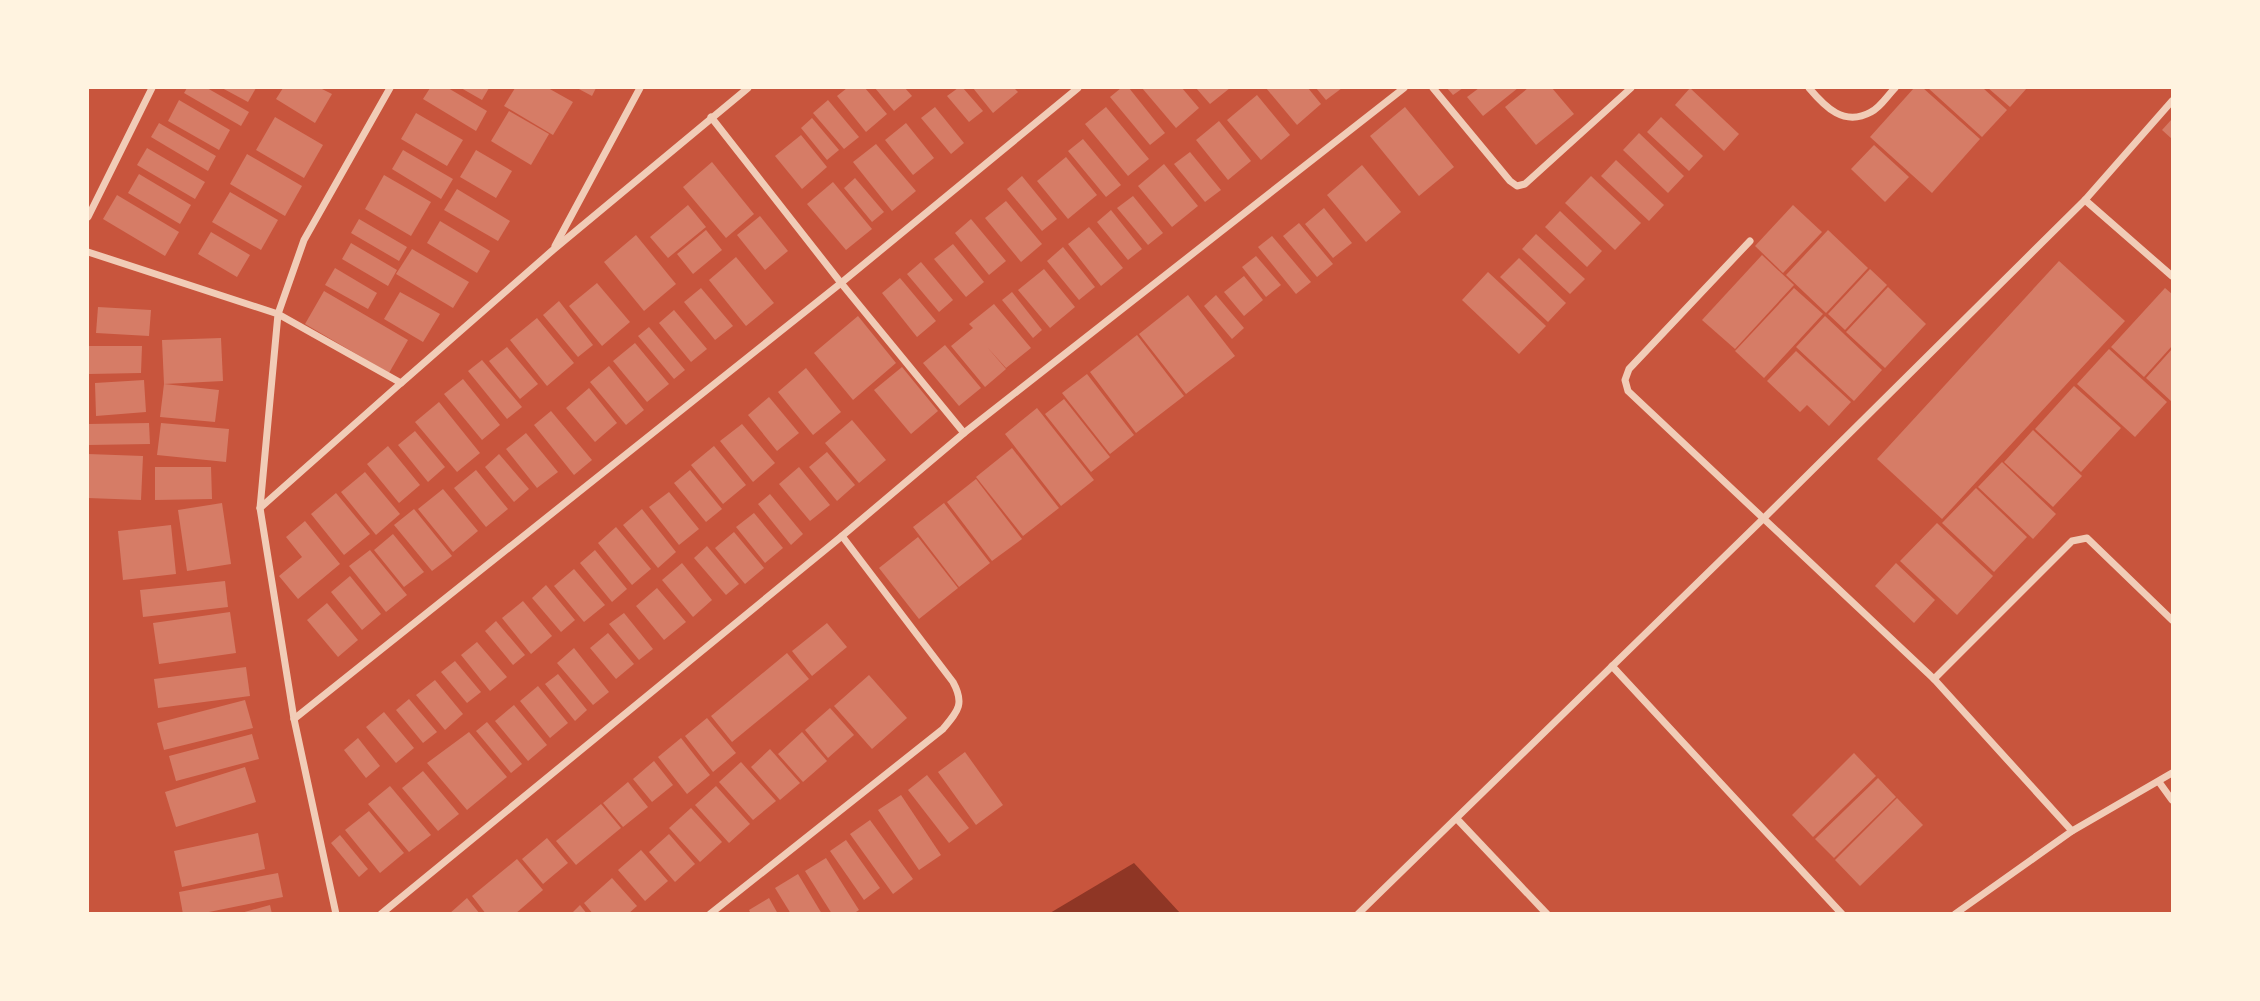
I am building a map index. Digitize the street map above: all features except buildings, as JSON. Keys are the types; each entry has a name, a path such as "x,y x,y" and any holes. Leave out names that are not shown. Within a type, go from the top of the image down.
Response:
{"street":[{"path":"88,217 152,88"},
{"path":"336,914 294,719 260,508 278,314 304,240 390,88"},
{"path":"553,250 640,88"},
{"path":"260,508 553,250 748,88"},
{"path":"294,719 841,283 1078,88"},
{"path":"381,914 964,433 1404,88"},
{"path":"1433,88 1517,186 1525,184 1631,88"},
{"path":"1809,88 1822,104 1838,116 1852,118 1872,112 1895,88"},
{"path":"1358,914 2085,200 2172,100"},
{"path":"711,117 841,283 964,433"},
{"path":"2085,200 2172,276"},
{"path":"1750,241 1629,369 1625,380 1628,391 1765,517 1934,679 2072,831"},
{"path":"88,252 278,314 401,383"},
{"path":"710,914 943,729 958,711 960,694 953,682 842,536"},
{"path":"1934,679 2072,541 2080,538 2087,538 2172,620"},
{"path":"1612,666 1842,914"},
{"path":"1955,914 2072,831 2172,773"},
{"path":"2158,782 2172,800"},
{"path":"1457,819 1547,914"}],"shaded area":[{"path":"1134,863 1180,913 1050,913"}]}
